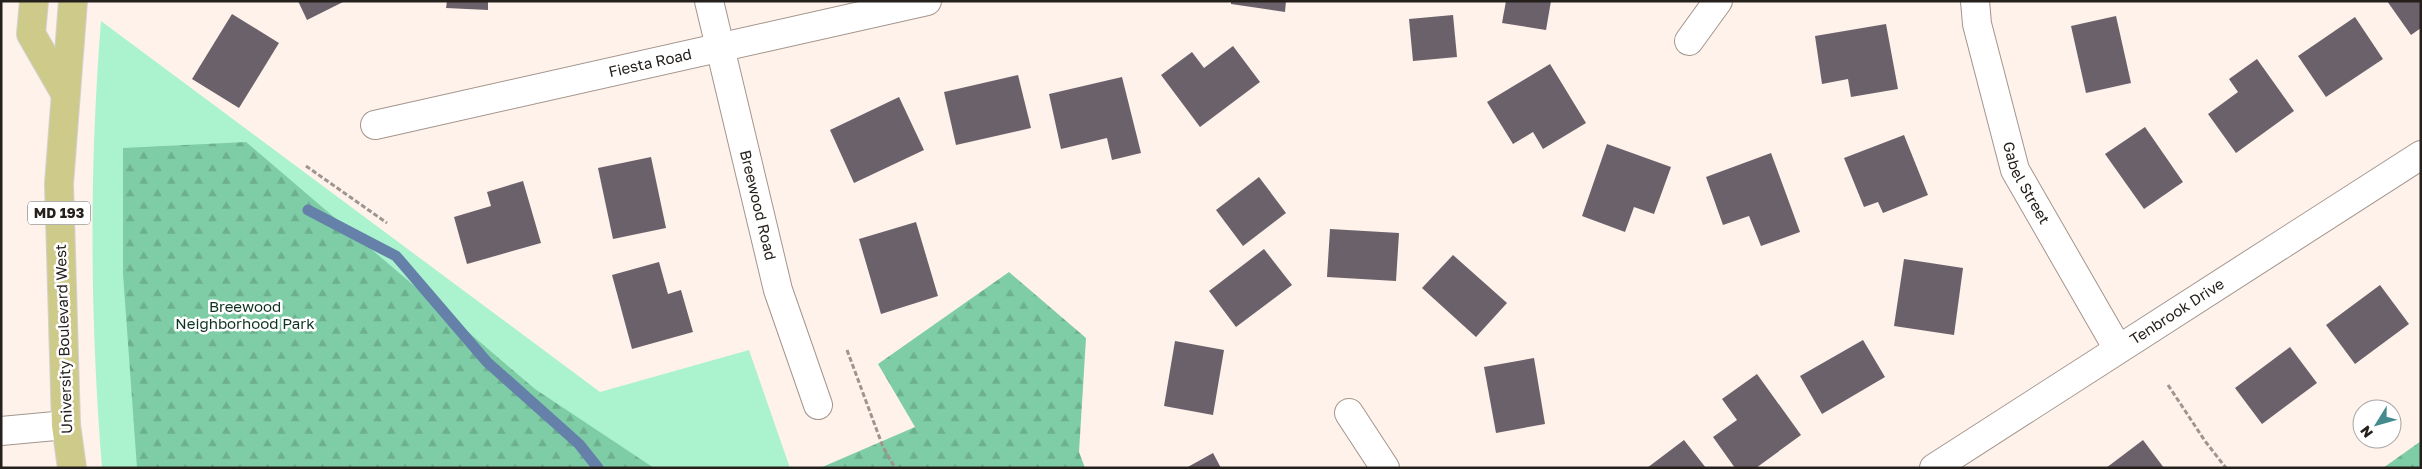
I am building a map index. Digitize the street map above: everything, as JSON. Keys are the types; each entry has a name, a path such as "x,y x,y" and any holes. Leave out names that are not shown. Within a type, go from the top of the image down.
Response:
{"main road":[{"path":"34,1 31,34 65,93"},
{"name":"University Boulevard West","path":"72,468 66,425 58,184 73,1"}],"street":[{"name":"Breewood Road","path":"709,1 778,290 818,405"},
{"name":"Fiesta Road","path":"375,125 927,1"},
{"path":"1689,40 1718,1"},
{"name":"Gabel Street","path":"1975,1 1977,24 2015,170 2118,349"},
{"name":"Tenbrook Drive","path":"1934,468 2421,155"},
{"path":"1349,413 1385,468"},
{"path":"1,431 66,425"}],"path":[{"path":"306,166 387,223"},
{"path":"847,350 883,447 895,468"},
{"path":"2168,385 2204,441 2226,468"}],"green space":[{"name":"Breewood Neighborhood Park","path":"101,21 600,392 749,350 790,468 102,468 95,356 92,244 94,133"},
{"name":"Breewood Neighborhood Park","path":"246,142 535,389 654,468 137,468 123,274 123,148"},
{"path":"1009,272 1086,338 1079,452 1085,468 820,468 915,427 878,364"},
{"path":"2421,441 2421,468 2383,468"}],"building":[{"path":"298,1 345,1 307,20"},
{"path":"447,1 488,1 488,10 446,8"},
{"path":"1231,1 1286,1 1285,12 1231,4"},
{"path":"1506,1 1551,1 1546,30 1502,23"},
{"path":"2387,1 2421,1 2421,28 2411,35"},
{"path":"232,14 279,43 239,108 192,79"},
{"path":"1453,15 1457,57 1413,61 1409,19"},
{"path":"2116,16 2131,83 2086,93 2071,26"},
{"path":"2355,17 2383,59 2326,97 2298,56"},
{"path":"1886,24 1898,89 1851,97 1848,79 1822,84 1815,36"},
{"path":"1233,46 1260,82 1200,127 1161,75 1192,52 1204,68"},
{"path":"2257,59 2294,111 2236,153 2208,114 2238,92 2229,79"},
{"path":"1550,64 1586,123 1543,149 1533,132 1513,144 1487,102"},
{"path":"1018,75 1031,128 956,145 944,92"},
{"path":"1122,77 1141,153 1112,160 1107,138 1061,149 1049,94"},
{"path":"899,97 924,150 854,183 830,130"},
{"path":"2145,127 2183,182 2144,209 2105,154"},
{"path":"1904,135 1928,195 1883,213 1878,202 1864,207 1844,158"},
{"path":"1607,144 1671,167 1654,214 1634,207 1625,232 1582,216"},
{"path":"1771,153 1800,232 1761,246 1749,216 1723,225 1706,177"},
{"path":"651,157 666,228 613,239 598,168"},
{"path":"1259,177 1286,213 1243,246 1216,210"},
{"path":"523,181 541,243 467,264 454,217 491,206 487,192"},
{"path":"916,222 938,296 881,314 859,239"},
{"path":"1330,229 1399,233 1396,281 1327,277"},
{"path":"1264,249 1292,285 1236,327 1209,291"},
{"path":"1453,255 1507,303 1476,337 1422,288"},
{"path":"1904,259 1963,268 1954,335 1894,326"},
{"path":"659,262 668,294 681,290 693,332 632,349 612,275"},
{"path":"2380,285 2409,324 2355,364 2326,325"},
{"path":"1863,340 1885,377 1822,414 1800,376"},
{"path":"1175,341 1224,350 1213,415 1164,406"},
{"path":"2290,347 2317,383 2262,424 2235,388"},
{"path":"1534,358 1545,424 1496,433 1484,367"},
{"path":"1757,374 1801,435 1756,468 1735,468 1713,437 1737,420 1722,399"},
{"path":"1684,440 1706,468 1647,468"},
{"path":"2143,440 2164,468 2106,468"},
{"path":"1213,453 1221,468 1186,468"}],"waterway":[{"path":"308,210 396,256 487,362 579,444 598,468"}]}
